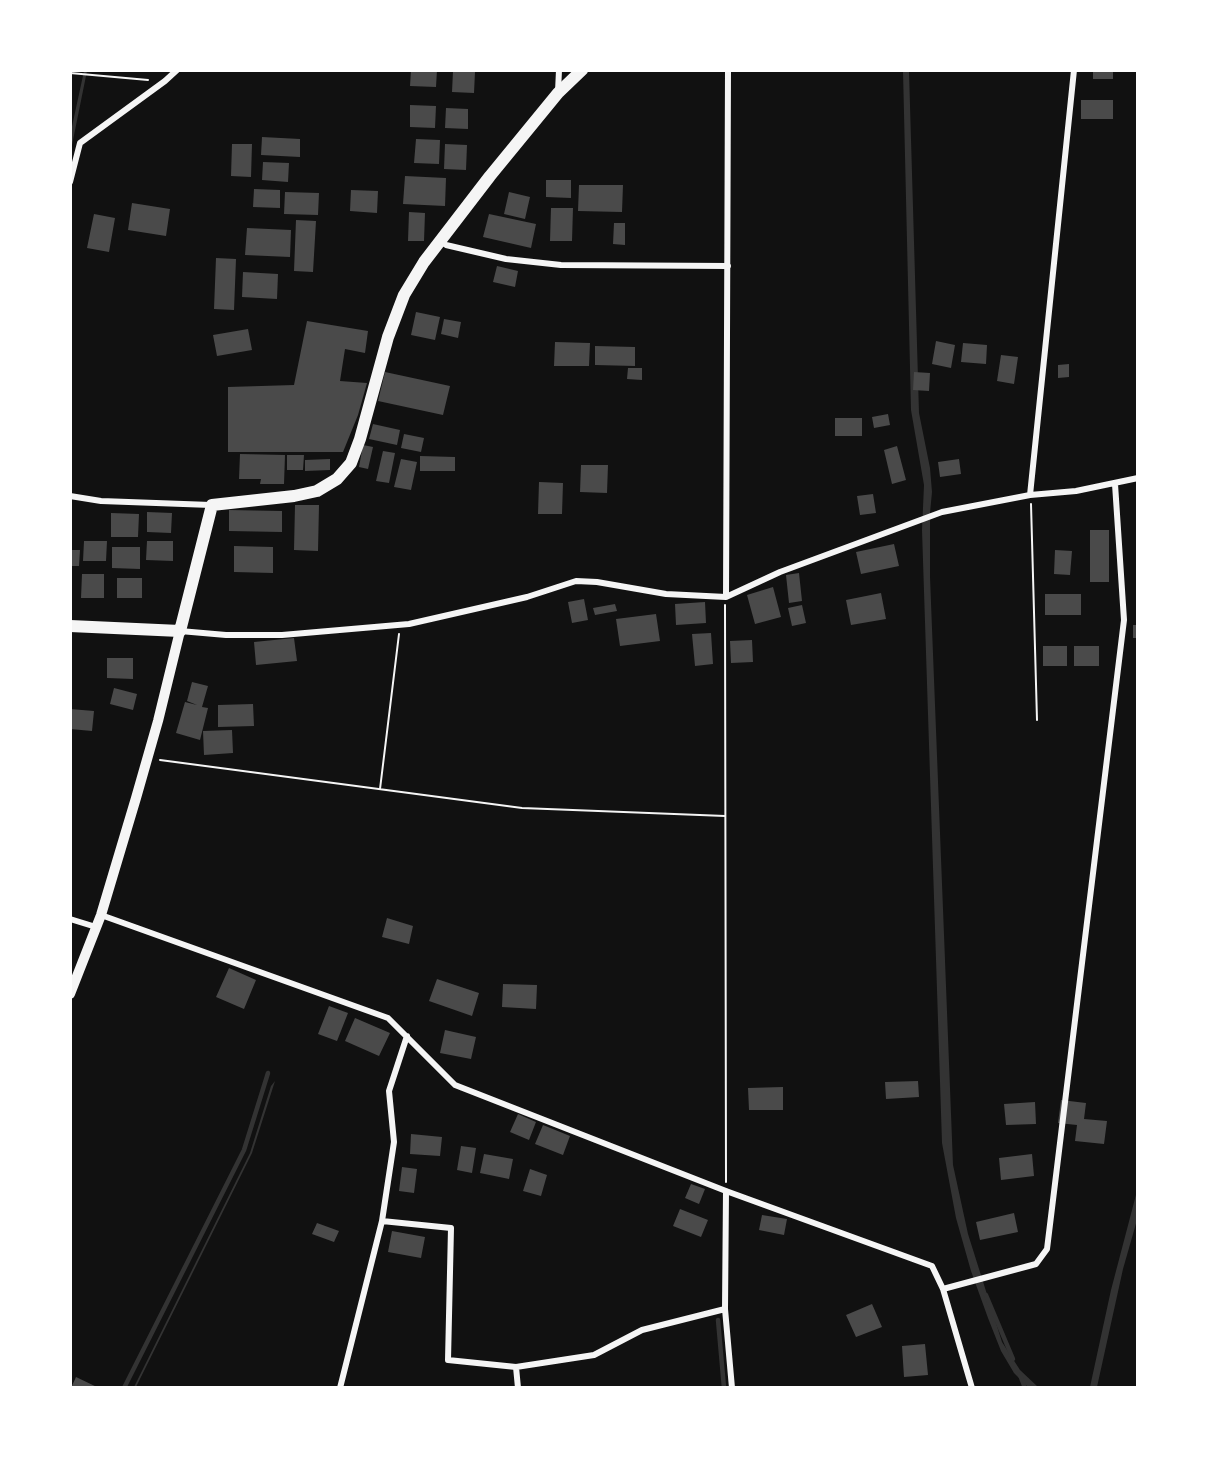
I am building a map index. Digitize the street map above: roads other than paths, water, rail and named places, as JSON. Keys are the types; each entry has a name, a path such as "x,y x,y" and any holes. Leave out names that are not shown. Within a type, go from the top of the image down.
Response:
{"main road":[{"path":"70,626 180,631 212,505 272,500 317,491 337,479 351,463 360,440 395,315 404,295 424,262 490,176 558,93 582,70"}],"street":[{"path":"70,182 80,143 177,70"},
{"path":"558,93 559,70"},
{"path":"726,597 728,70"},
{"path":"1030,495 1074,70"},
{"path":"441,241 446,245 506,259 561,265 728,266"},
{"path":"70,994 101,915 148,758 180,631 226,635 282,635 400,625 527,597 576,581 597,582 666,594 726,597 780,572 942,512 1030,495 1076,491 1137,478"},
{"path":"943,1289 1036,1264 1047,1249 1124,620 1115,484"},
{"path":"70,496 101,501 212,505"},
{"path":"101,915 388,1018 455,1085 726,1191 932,1266 943,1289 972,1388"},
{"path":"70,920 96,927"},
{"path":"340,1388 382,1221 394,1142 389,1091 407,1036"},
{"path":"726,1191 725,1309 732,1388"},
{"path":"382,1221 451,1228 448,1360 516,1367 594,1355 642,1330 725,1309"},
{"path":"516,1367 518,1388"}],"waterway":[{"path":"124,1388 244,1150 268,1073"},
{"path":"986,1295 1013,1359"},
{"path":"718,1320 724,1388"},
{"path":"1020,1375 1025,1388"}]}
